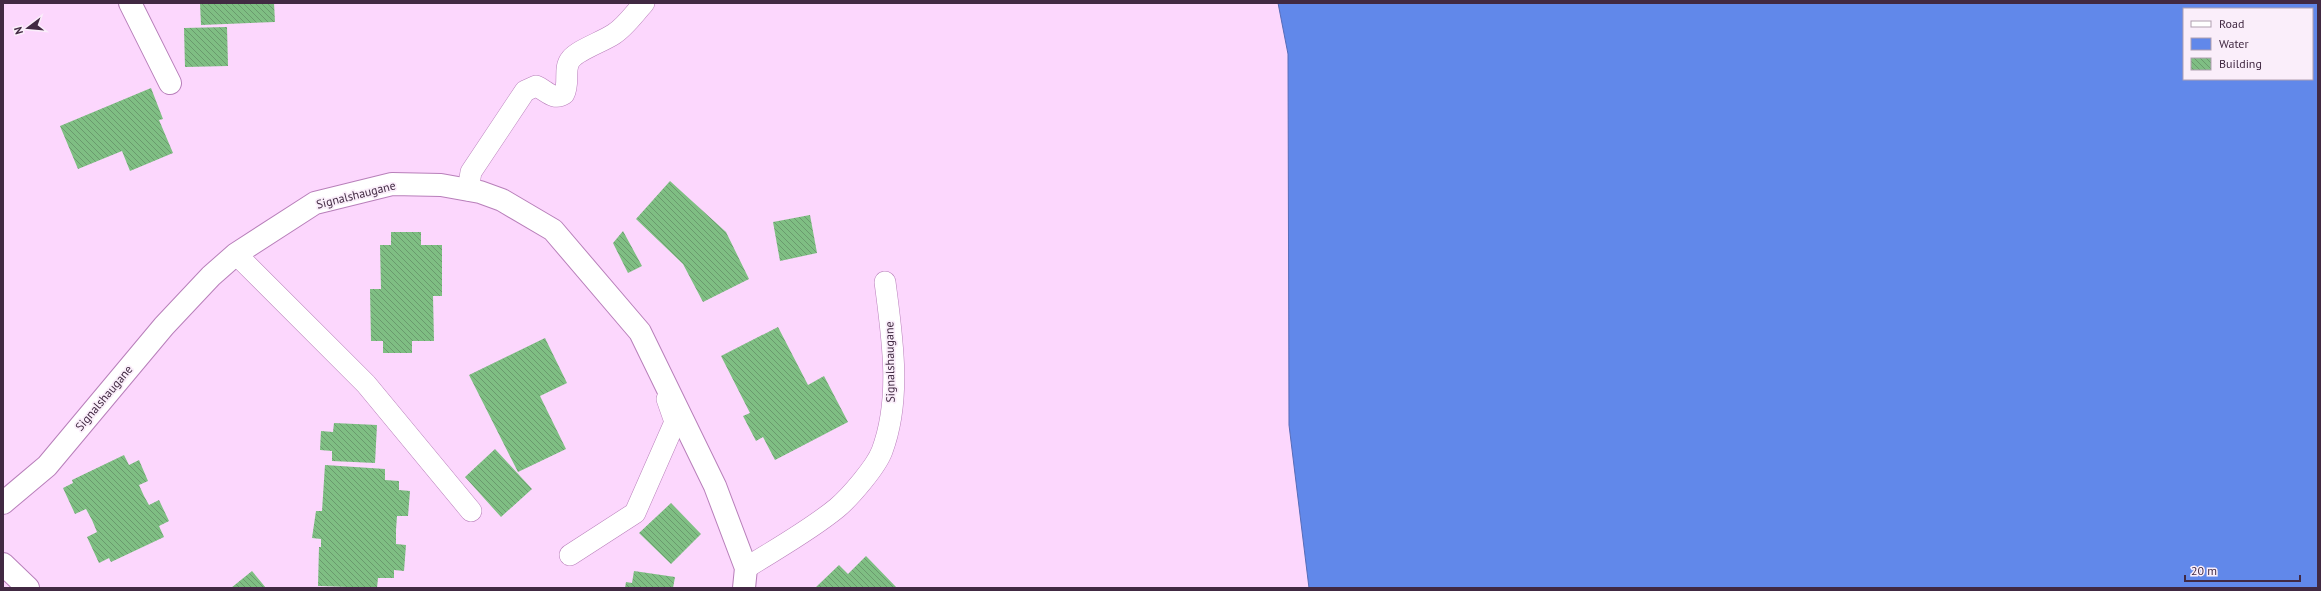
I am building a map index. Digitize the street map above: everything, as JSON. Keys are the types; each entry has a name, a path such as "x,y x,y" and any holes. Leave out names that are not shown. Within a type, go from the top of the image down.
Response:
{"street":[{"path":"130,3 170,83"},
{"name":"Signalshaugane","path":"3,503 47,466 164,326 210,276 236,254 315,203 392,184 441,185 468,190 502,200 552,230 640,332 715,486 745,578"},
{"path":"3,564 28,588"}],"lane":[{"path":"468,190 471,172 525,91 536,86 553,96 559,97 564,94 567,90 567,67 570,60 577,53 616,33 644,3"},
{"path":"236,254 366,384 471,511"},
{"name":"Signalshaugane","path":"745,578 837,508 853,493 882,452 892,404 891,332 886,282"},
{"name":"Signalshaugane","path":"570,555 635,513 675,422 655,362"}],"water":[{"path":"1278,3 2318,3 2318,588 1309,588 1289,425 1288,54"}],"building":[{"path":"200,3 274,3 275,22 201,25"},
{"path":"227,27 228,66 185,67 184,28"},
{"path":"151,88 163,119 159,120 173,153 130,171 122,151 78,169 60,126"},
{"path":"670,181 726,232 749,279 703,302 683,264 636,219"},
{"path":"810,215 817,253 780,261 773,222"},
{"path":"623,231 642,266 628,273 613,243"},
{"path":"391,232 421,232 421,245 442,245 442,296 433,296 434,341 412,341 412,353 383,353 383,341 371,341 370,289 381,289 380,245 391,245"},
{"path":"778,327 808,385 824,376 848,422 775,460 763,437 756,441 743,416 750,413 721,356"},
{"path":"545,338 567,383 540,396 566,449 518,472 469,375"},
{"path":"334,423 377,425 375,463 332,461 332,451 320,450 321,431 333,432"},
{"path":"495,449 532,489 501,517 465,477"},
{"path":"124,455 129,465 139,460 148,481 139,485 144,496 149,505 159,500 169,521 159,526 164,537 111,562 109,558 99,563 87,537 97,532 92,520 86,509 75,514 63,488 73,483 72,480"},
{"path":"325,465 385,469 385,480 399,481 399,490 410,491 408,516 397,516 396,544 406,545 404,571 394,570 394,578 378,578 377,588 318,586 319,547 321,547 321,539 312,538 316,511 322,511"},
{"path":"671,503 701,534 671,564 639,533"},
{"path":"866,556 897,588 815,588 839,565 848,574"},
{"path":"252,571 266,588 231,588"},
{"path":"634,571 675,577 673,588 625,588 626,582 632,583"}]}
